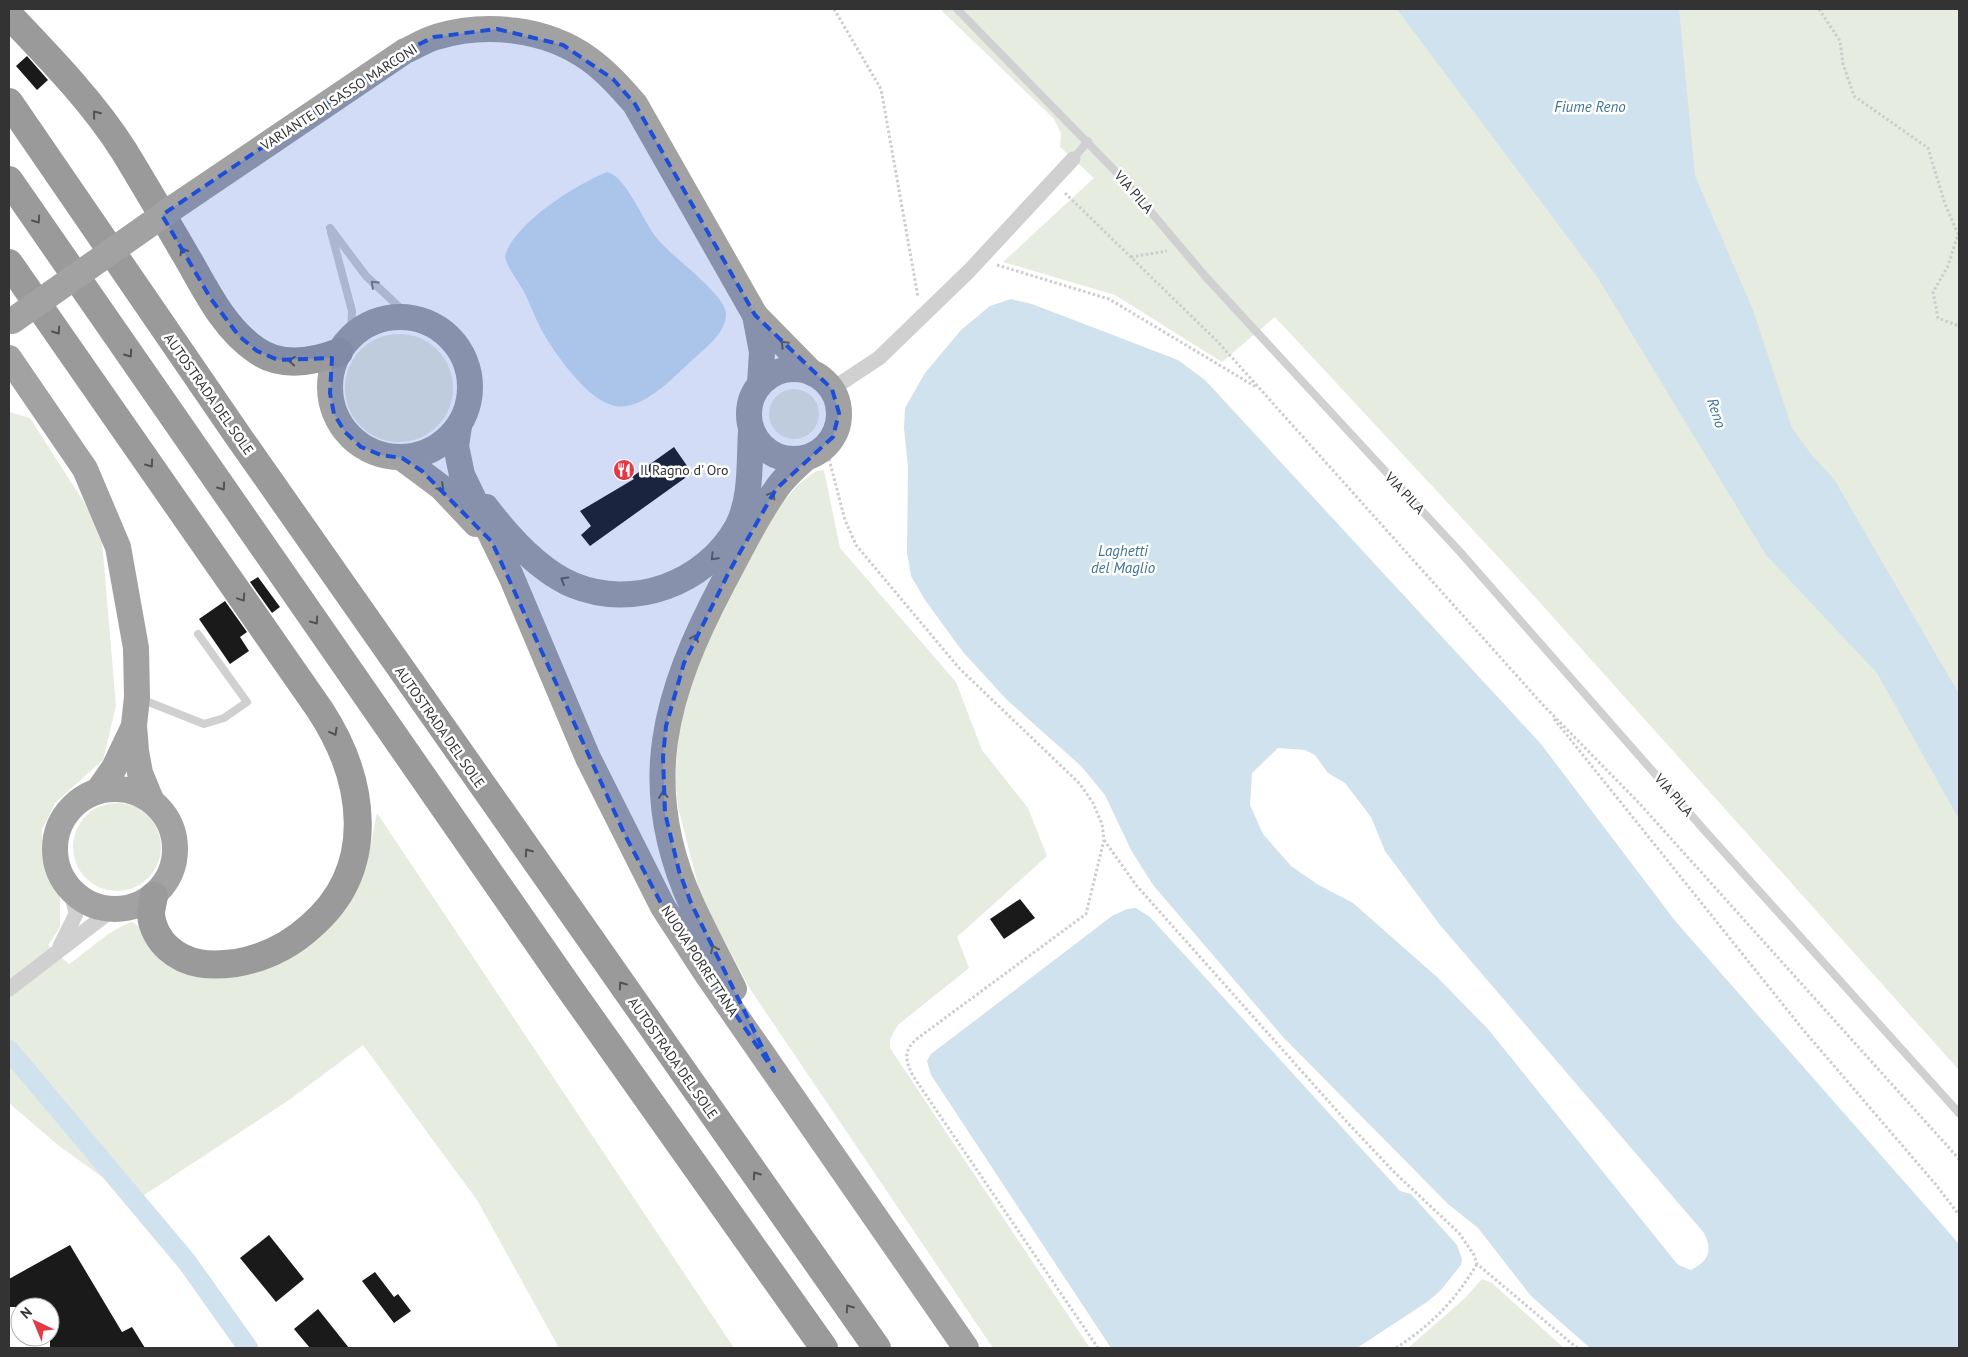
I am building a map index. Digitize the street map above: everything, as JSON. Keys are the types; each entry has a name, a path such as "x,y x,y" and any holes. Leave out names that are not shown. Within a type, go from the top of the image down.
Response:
{"highway":[{"path":"9,15 51,61 123,149 211,299 238,336 257,352 278,360 297,362 320,359 345,344 368,324 389,318 410,317 430,323 447,334 460,349 465,362 471,388 468,408 459,426 444,443 424,454 402,458 381,456 361,447 345,432 338,420 330,393 331,372 345,344"},
{"name":"VARIANTE DI SASSO MARCONI","path":"10,322 239,162 405,51 434,37 464,30 497,29 528,33 563,45 588,58 607,74 635,104 755,315"},
{"name":"AUTOSTRADA DEL SOLE","path":"9,102 241,441 877,1348"},
{"path":"9,180 559,972 824,1348"},
{"path":"9,262 320,710 342,748 351,776 357,803 357,840 347,878 336,900 321,918 284,946 258,958 239,962 209,965 187,960 175,954 158,936 151,914 154,896"},
{"path":"755,315 812,373 823,380 832,390 839,413 833,437 772,495 696,634 675,691 666,726 663,757 665,813 679,870 691,904 774,1071"},
{"path":"462,475 508,533 550,572 572,585 593,591 642,594 666,588 690,578 718,552 737,527 744,506 749,479 751,430 749,406 760,384 762,352 755,315"},
{"path":"9,358 85,469 118,546 136,648 137,697 134,725 140,773 151,800"},
{"path":"760,384 771,375 784,370 798,369 812,373"},
{"path":"9,393 21,398 58,429"},
{"path":"459,426 456,446 462,475 492,542"},
{"path":"751,430 758,442 773,455 793,460 816,452"},
{"path":"402,458 441,487 492,542"},
{"name":"NUOVA PORRETTANA","path":"492,542 511,576 588,758 625,836 663,907 966,1348"},
{"path":"98,791 125,748 134,725"},
{"path":"116,788 135,791 151,800 164,813 173,829 176,847 174,866 166,882 154,896 127,909 112,910 95,906 71,891 57,868 54,849 57,830 67,812 80,799 98,791 116,788"}],"street":[{"path":"832,390 879,358 969,271 1073,159"},
{"path":"58,949 76,914 71,891"},
{"path":"9,989 58,949 112,910"}],"lane":[{"name":"VIA PILA","path":"957,9 1088,141 1181,248 1461,553 1706,832 1959,1113"},
{"path":"1073,159 1088,141"},
{"path":"345,344 352,311 330,228 366,276 410,317"},
{"path":"137,697 204,724 224,718 247,702 198,634"}],"path":[{"path":"834,9 881,89 917,290"},
{"path":"1819,9 1840,41 1843,64 1854,96 1928,148 1945,204 1958,234 1948,266 1933,292 1938,318 1959,326"},
{"path":"1053,181 1218,342 1543,705 1639,804 1959,1158"},
{"path":"1131,257 1181,248"},
{"path":"996,265 1109,299 1259,389"},
{"path":"816,452 856,545 959,668 1080,784 1093,803 1102,824 1104,840 1086,914 918,1038 907,1050 905,1059 913,1076 1098,1348"},
{"path":"1543,705 1806,1032 1937,1186 1959,1216"},
{"path":"1104,840 1136,885 1346,1121 1395,1173 1459,1233 1474,1255 1476,1264 1577,1348"},
{"path":"1396,1348 1452,1301 1462,1289 1476,1264"}],"highlighted area":[{"path":"497,29 563,45 613,79 635,104 755,315 832,389 839,413 833,437 776,489 730,570 684,663 666,726 663,757 665,813 679,871 691,903 774,1071 663,907 625,835 492,542 422,471 402,458 381,455 361,447 345,432 334,414 330,393 332,358 278,360 257,351 239,336 211,299 162,215 405,51 434,37"}],"shaded area":[{"path":"940,9 1959,9 1959,1070 1526,587 1275,317 1222,362 1115,295 1003,262 1094,178 1060,147 1061,133 1054,119"},
{"path":"399,334 420,338 437,350 449,367 453,388 449,409 437,426 420,438 399,442 378,438 361,426 349,409 345,388 349,367 361,350 378,338"},
{"path":"789,389 799,389 812,396 819,409 819,419 812,432 799,439 789,439 780,435 773,428 769,419 769,409 773,400 780,393"},
{"path":"9,412 30,418 101,529 116,706 103,760 55,803 42,830 43,858 60,896 60,927 48,945 69,964 107,935 132,922 217,975 339,915 366,868 377,813 734,1348 559,1348 477,1200 363,1045 289,1100 135,1201 58,1145 9,1103"},
{"path":"824,470 840,548 956,682 982,750 1028,808 1047,856 957,937 969,968 898,1025 890,1039 890,1048 1090,1348 993,1348 750,989 701,897 678,807 675,778 679,725 703,647 779,506 800,483 816,471"},
{"path":"117,803 134,806 148,816 158,830 161,847 158,864 148,878 134,888 117,891 100,888 86,878 76,864 73,847 76,830 86,816 100,806"},
{"path":"1482,1279 1492,1283 1564,1348 1408,1348 1464,1299"}],"water":[{"name":"Fiume Reno","path":"1397,9 1679,9 1695,176 1753,310 1792,428 1811,454 1834,479 1959,694 1959,819 1877,673 1766,555 1598,278"},
{"path":"607,172 614,175 621,182 651,230 663,245 717,296 724,306 726,314 722,329 706,348 655,393 635,404 625,406 615,406 594,395 583,386 564,364 542,331 526,295 510,270 505,257 510,244 532,219 563,195"},
{"name":"Laghetti del Maglio","path":"1011,299 1032,304 1178,360 1205,380 1541,744 1676,922 1959,1244 1959,1348 1590,1348 1531,1296 1478,1228 1448,1204 1283,1037 1153,885 1131,850 1105,795 1081,766 1007,700 963,652 925,600 911,576 907,553 908,467 904,428 905,408 925,373 961,330 990,306","holes":["1278,748 1305,750 1315,755 1328,773 1345,783 1371,817 1385,851 1440,925 1704,1233 1709,1250 1702,1263 1691,1270 1678,1265 1488,1029 1437,977 1353,903 1317,884 1291,866 1263,834 1250,805 1252,773"]},
{"path":"1136,908 1150,917 1400,1191 1411,1194 1457,1245 1462,1259 1461,1265 1440,1291 1427,1302 1357,1348 1111,1348 931,1075 927,1061 931,1054 1112,916 1127,909"}],"building":[{"path":"27,56 48,80 37,90 16,66"},
{"path":"674,447 692,473 590,546 581,535 591,526 580,511 634,479 632,477"},
{"path":"258,577 280,607 272,613 250,582"},
{"path":"225,601 247,632 240,637 249,651 230,664 199,619"},
{"path":"1020,899 1035,918 1004,939 990,919"},
{"path":"269,1235 304,1279 276,1302 240,1258"},
{"path":"70,1245 122,1332 132,1327 145,1348 50,1348 60,1347 60,1297 10,1297 9,1307 9,1279"},
{"path":"375,1272 394,1297 398,1294 411,1311 394,1323 362,1281"},
{"path":"318,1309 349,1348 310,1348 294,1329"}],"waterway":[{"path":"9,1050 187,1262 248,1348"}],"place":[{"name":"Il Ragno d' Oro","path":"624,470"}],"water label":[{"name":"Reno","path":"1717,413"}]}
